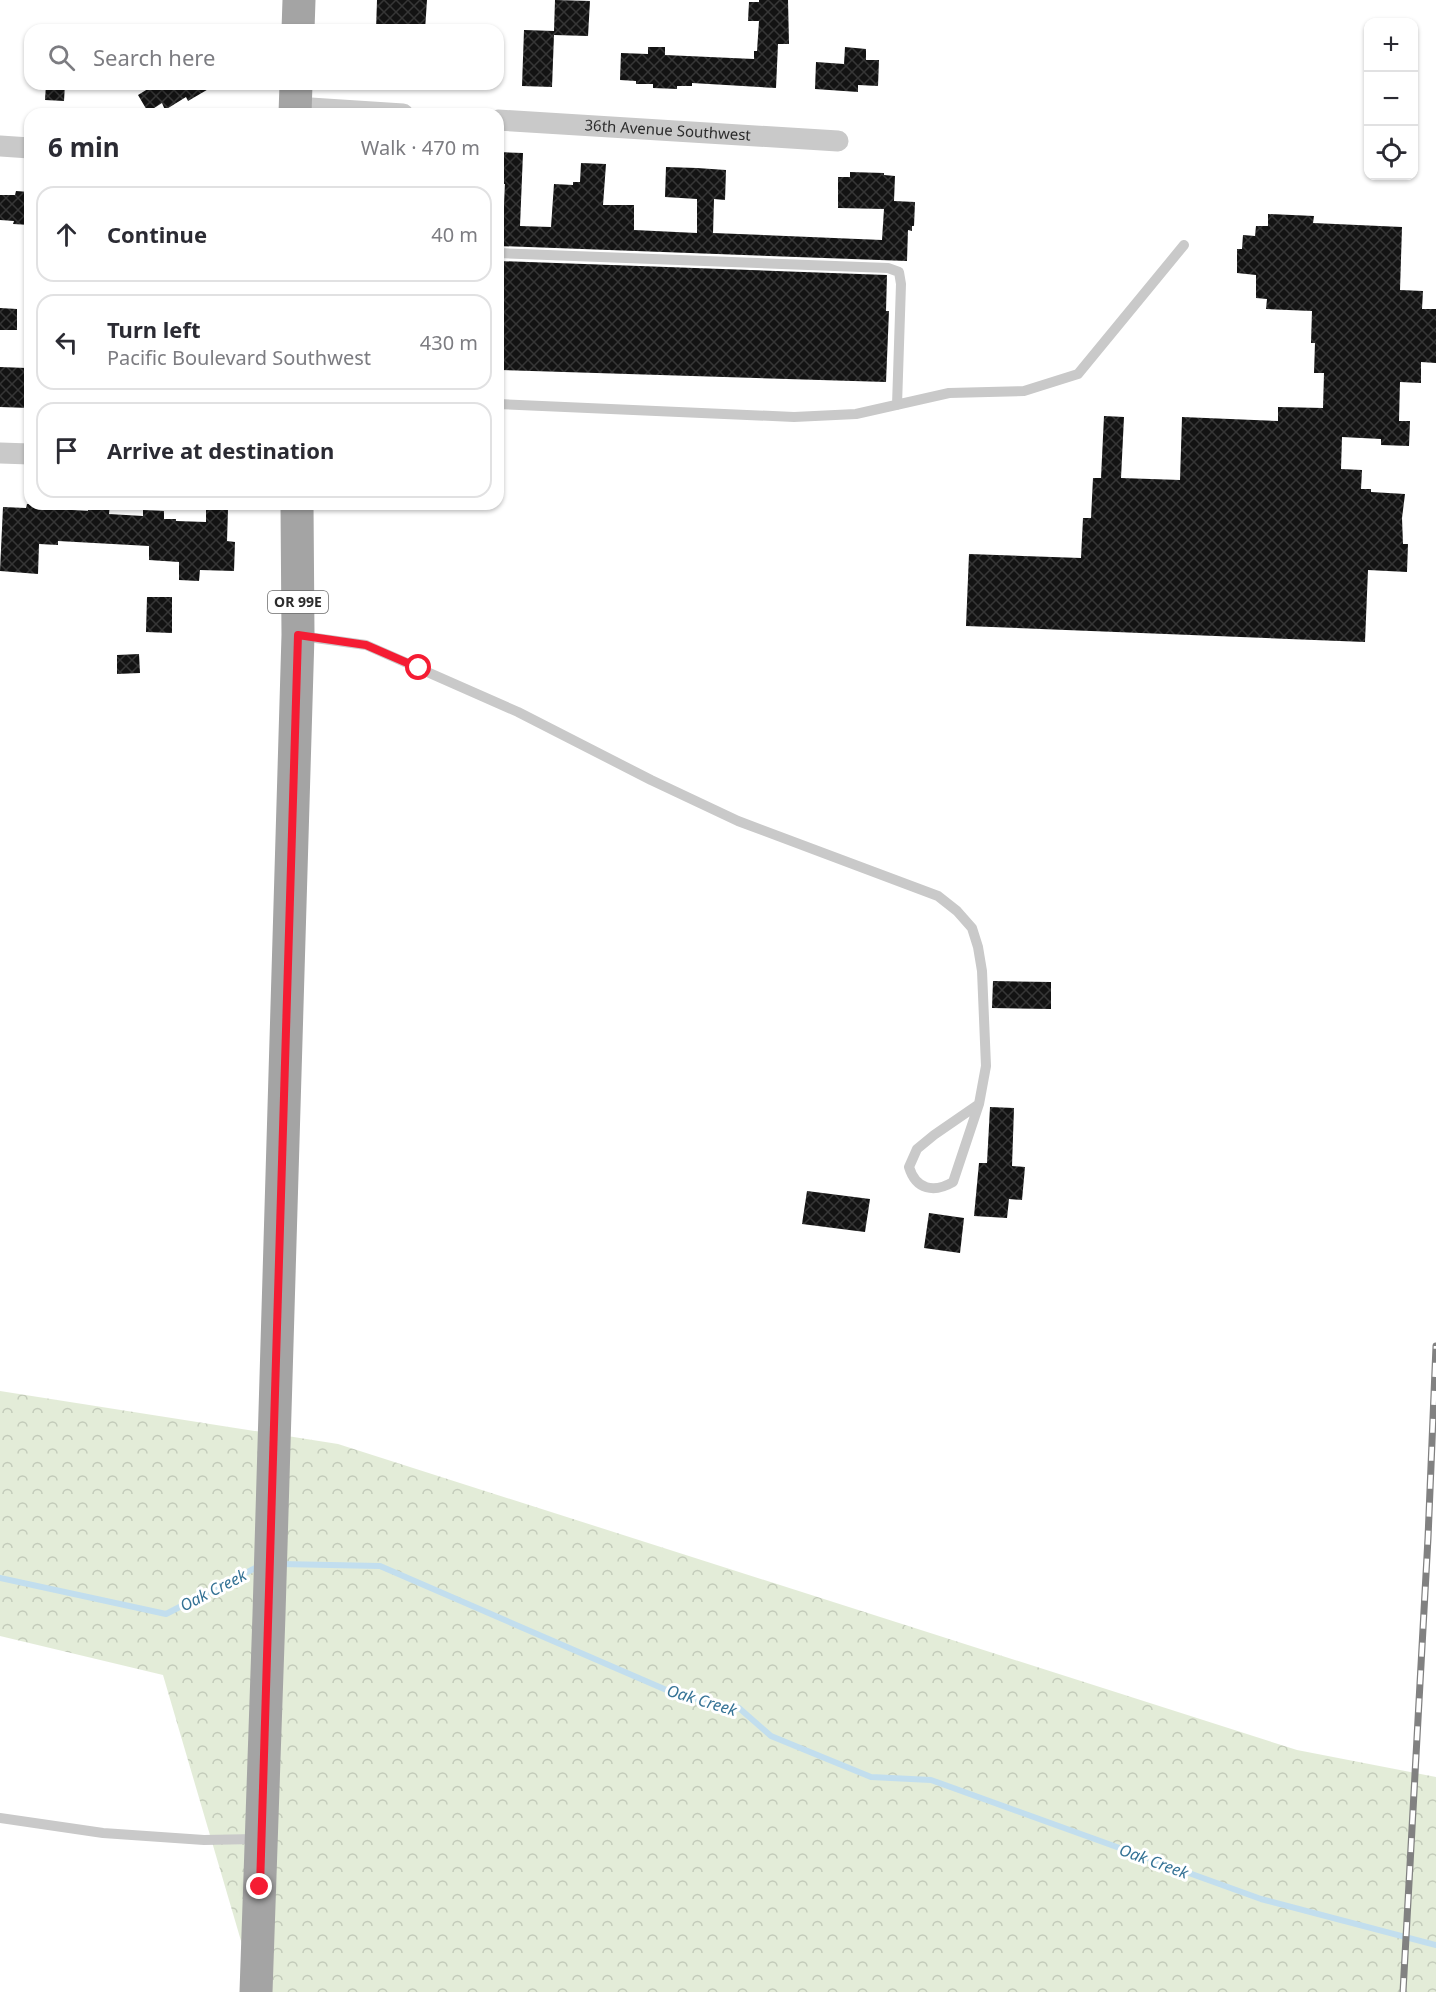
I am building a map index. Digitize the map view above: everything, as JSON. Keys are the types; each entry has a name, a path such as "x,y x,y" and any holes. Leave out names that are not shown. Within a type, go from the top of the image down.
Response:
{"main road":[{"path":"298,24 299,0"},
{"name":"OR 99E","path":"256,1992 298,635 297,510"}],"street":[{"path":"295,102 349,108"},
{"name":"36th Avenue Southwest","path":"504,120 838,141"},
{"path":"0,146 24,148"},
{"path":"0,453 24,454"}],"lane":[{"path":"504,404 794,417 856,414 949,393 1024,391 1078,374 1184,245"},
{"path":"504,253 888,268 899,272 901,284 897,405"},
{"path":"298,635 366,645 518,712 651,780 738,821 938,896 957,911 972,928 978,946 982,970 986,1066 979,1104 953,1182 942,1188 924,1187 913,1180 909,1167 917,1149 979,1104"},
{"path":"2,1817 103,1833 204,1840 261,1839"}],"green space":[{"path":"0,1391 338,1444 1297,1750 1436,1777 1436,1992 256,1992 163,1675 0,1636"}],"building":[{"path":"377,0 427,0 425,24 376,24"},
{"path":"555,0 590,1 588,36 554,35 552,87 522,86 524,30 554,31"},
{"path":"759,0 788,0 789,44 778,44 776,88 692,83 692,86 677,86 677,89 653,88 653,84 636,84 636,81 620,80 621,53 648,54 648,47 665,47 665,55 754,59 754,51 757,51 759,21 748,21 749,2 759,2"},
{"path":"845,47 866,49 866,60 879,60 878,86 858,85 858,92 815,89 816,62 844,64"},
{"path":"46,90 65,90 64,101 45,100"},
{"path":"146,90 207,90 188,101 186,97 168,108 164,108 162,103 154,108 146,108 138,95"},
{"path":"504,152 523,153 520,226 551,227 554,184 573,185 573,182 580,182 581,163 606,164 603,205 634,205 634,230 697,233 697,199 665,197 666,167 726,170 725,200 714,199 713,233 882,240 884,209 838,208 838,177 850,177 850,172 884,173 884,175 895,176 894,201 915,202 914,226 912,226 912,231 908,230 907,261 504,246"},
{"path":"16,191 24,192 24,225 0,220 0,195 15,195"},
{"path":"1268,214 1314,216 1313,223 1402,227 1400,290 1423,291 1422,309 1436,309 1436,363 1421,362 1421,383 1400,382 1399,421 1410,421 1409,446 1381,445 1381,439 1342,437 1341,469 1362,470 1361,489 1371,489 1371,492 1405,494 1402,518 1403,544 1408,544 1407,572 1368,570 1365,642 966,626 969,554 1081,558 1083,518 1091,518 1093,478 1101,478 1104,416 1124,417 1121,478 1180,480 1182,417 1278,421 1278,407 1323,408 1324,373 1314,373 1315,343 1311,343 1312,311 1266,309 1267,299 1256,298 1256,275 1237,273 1237,249 1242,249 1243,235 1255,236 1256,226 1268,226"},
{"path":"504,261 887,275 886,311 889,311 886,382 504,370"},
{"path":"0,308 17,309 17,330 0,330"},
{"path":"0,367 24,368 24,408 0,407"},
{"path":"3,507 24,508 24,510 109,510 109,514 143,516 143,510 164,511 164,519 206,522 206,510 228,510 227,541 235,542 234,571 200,570 199,581 179,580 179,562 149,560 149,546 58,541 58,545 39,544 38,574 0,571"},
{"path":"147,597 172,597 172,633 146,632"},
{"path":"139,654 140,673 117,674 117,655"},
{"path":"993,981 1051,982 1051,1009 992,1008"},
{"path":"990,1107 1014,1108 1012,1166 1025,1167 1022,1200 1009,1199 1007,1218 974,1216 979,1163 987,1163"},
{"path":"807,1191 870,1199 865,1232 802,1224"},
{"path":"929,1213 964,1218 960,1253 924,1248"}],"waterway":[{"name":"Oak Creek","path":"280,1564 380,1566 678,1695 739,1708 771,1736 871,1777 931,1780 1261,1899 1436,1945"},
{"name":"Oak Creek","path":"0,1578 166,1614 261,1565"}],"railway":[{"path":"1403,1992 1428,1538 1436,1346"}],"route":[{"path":"260,1887 298,635 366,645 419,668"}]}
